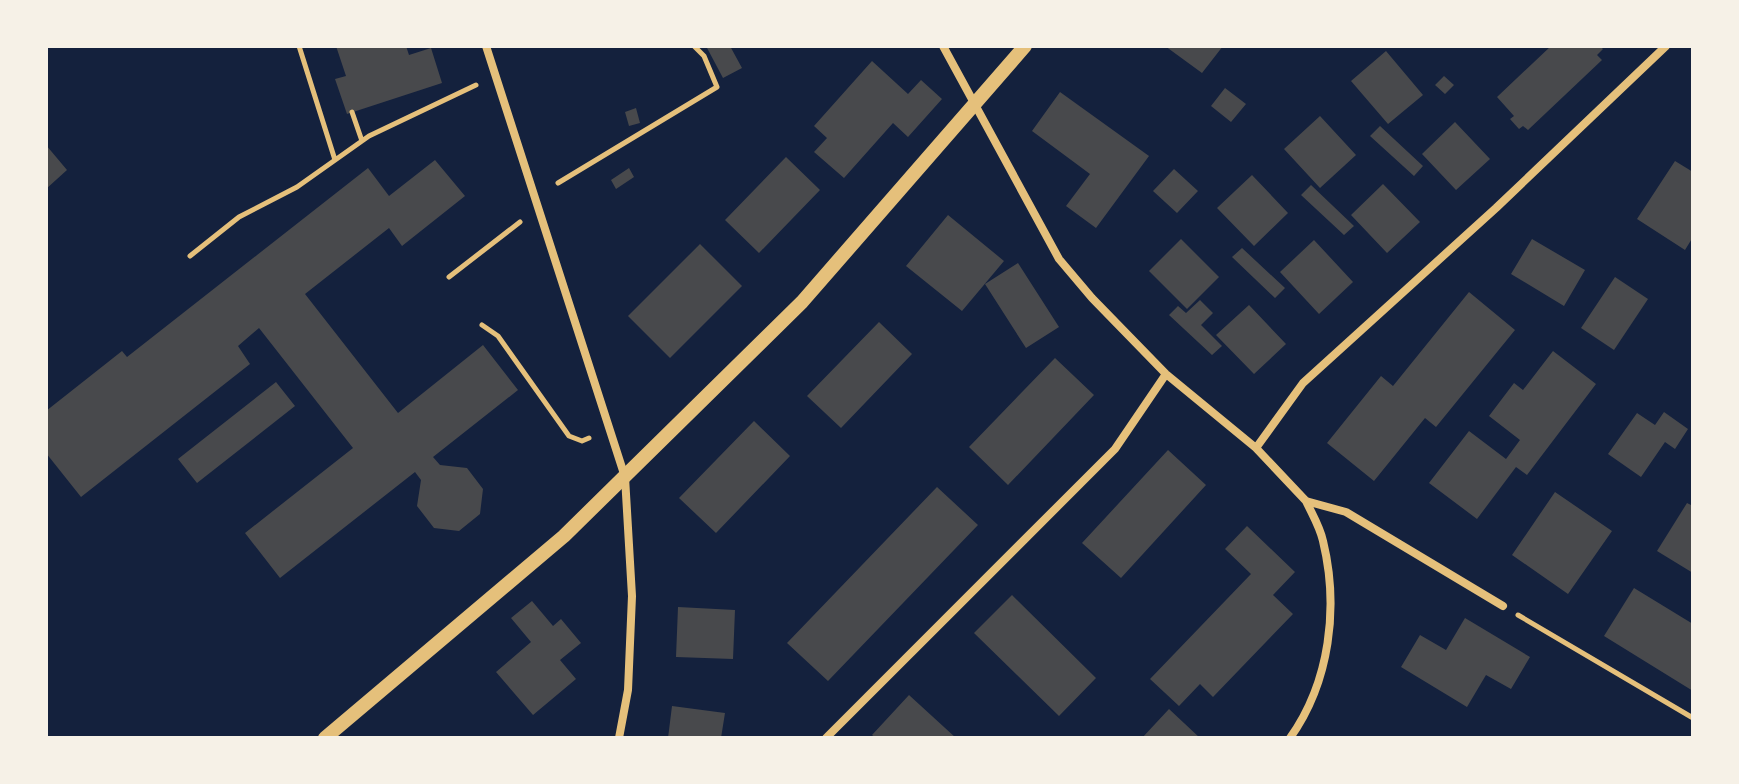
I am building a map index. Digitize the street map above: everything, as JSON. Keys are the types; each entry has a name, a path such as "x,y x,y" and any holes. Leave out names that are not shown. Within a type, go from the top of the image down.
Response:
{"street":[{"path":"486,46 625,477 632,596 628,690 619,738"},
{"path":"943,46 1059,259 1092,298 1166,374 1256,448 1306,501 1323,539 1329,587 1330,633 1322,675 1290,738"},
{"path":"325,738 564,536 625,477 802,302 1025,46"},
{"path":"1256,448 1303,383 1496,208 1666,46"},
{"path":"826,738 1115,449 1166,374"},
{"path":"1306,501 1346,512 1503,606"}],"path":[{"path":"299,46 335,160"},
{"path":"558,183 717,87 704,56 694,46"},
{"path":"190,256 239,217 297,187 362,141 476,85"},
{"path":"352,112 362,141"},
{"path":"449,277 521,222"},
{"path":"482,325 498,336 569,436 582,441 589,438"},
{"path":"1503,606 1693,718"}],"building":[{"path":"336,46 406,46 409,55 431,48 442,83 347,114 335,79 346,76"},
{"path":"706,46 730,46 742,68 723,78"},
{"path":"1165,46 1223,46 1202,73"},
{"path":"1551,46 1600,46 1603,49 1597,55 1602,60 1528,130 1523,126 1519,129 1510,119 1514,116 1497,97"},
{"path":"1386,51 1423,95 1388,124 1351,81"},
{"path":"872,61 908,94 921,80 942,99 908,137 893,123 844,178 814,152 827,138 814,126"},
{"path":"1444,76 1454,85 1445,94 1435,85"},
{"path":"1225,88 1246,104 1231,122 1211,106"},
{"path":"1060,92 1149,156 1096,228 1066,206 1090,174 1032,131"},
{"path":"636,108 640,123 629,126 625,112"},
{"path":"1320,116 1356,155 1320,188 1284,149"},
{"path":"1455,122 1490,159 1456,190 1422,154"},
{"path":"1380,126 1423,166 1414,176 1370,136"},
{"path":"46,145 67,170 46,189"},
{"path":"786,157 820,190 759,253 725,220"},
{"path":"435,160 465,196 402,246 389,228 305,294 398,413 483,345 518,390 433,457 440,465 467,468 483,489 480,514 459,531 434,528 417,506 421,480 415,472 280,578 245,533 353,448 259,328 238,346 250,364 81,497 46,453 46,411 122,351 127,357 368,168 389,196"},
{"path":"1675,161 1693,172 1693,237 1685,250 1637,219"},
{"path":"629,168 634,177 616,189 611,180"},
{"path":"1174,169 1198,191 1177,213 1153,191"},
{"path":"1252,175 1288,213 1254,246 1217,208"},
{"path":"1383,184 1420,222 1387,253 1351,215"},
{"path":"1311,185 1354,226 1344,235 1301,195"},
{"path":"948,215 1004,261 962,311 906,266"},
{"path":"1181,239 1219,277 1187,309 1149,271"},
{"path":"1532,239 1585,270 1564,306 1511,274"},
{"path":"1314,240 1353,282 1319,314 1280,272"},
{"path":"700,244 742,286 670,358 628,316"},
{"path":"1242,248 1285,288 1275,298 1232,257"},
{"path":"1018,263 1059,327 1026,348 985,284"},
{"path":"1615,277 1648,299 1614,350 1581,328"},
{"path":"1469,292 1515,330 1436,427 1425,418 1374,481 1327,443 1381,376 1393,386"},
{"path":"1200,300 1213,313 1201,325 1222,346 1212,355 1169,315 1178,306 1186,313"},
{"path":"1249,305 1286,344 1254,374 1216,335"},
{"path":"879,322 912,354 841,428 807,396"},
{"path":"1553,351 1596,384 1527,475 1516,467 1477,519 1429,483 1469,431 1506,459 1520,440 1489,416 1514,383 1523,390"},
{"path":"1055,358 1094,395 1008,485 969,447"},
{"path":"276,382 295,406 197,483 178,459"},
{"path":"1664,412 1688,429 1675,449 1665,442 1641,477 1608,454 1637,413 1655,425"},
{"path":"754,421 790,456 716,533 679,498"},
{"path":"1168,450 1206,485 1121,578 1082,543"},
{"path":"937,487 978,525 828,681 787,643"},
{"path":"1555,492 1612,531 1568,594 1512,555"},
{"path":"1687,503 1693,506 1693,573 1657,551"},
{"path":"1247,526 1295,572 1273,595 1293,614 1213,697 1200,684 1179,706 1150,679 1251,574 1225,549"},
{"path":"1634,588 1693,624 1693,691 1604,636"},
{"path":"1012,595 1096,678 1059,716 974,633"},
{"path":"532,601 553,626 561,619 581,643 560,660 576,679 533,715 496,672 531,642 511,618"},
{"path":"678,607 735,610 733,659 676,657"},
{"path":"1465,618 1530,657 1511,689 1486,675 1467,707 1401,667 1420,635 1446,650"},
{"path":"909,695 956,738 876,738 872,735"},
{"path":"672,706 725,713 721,738 668,738"},
{"path":"1169,709 1200,738 1142,738"}]}
